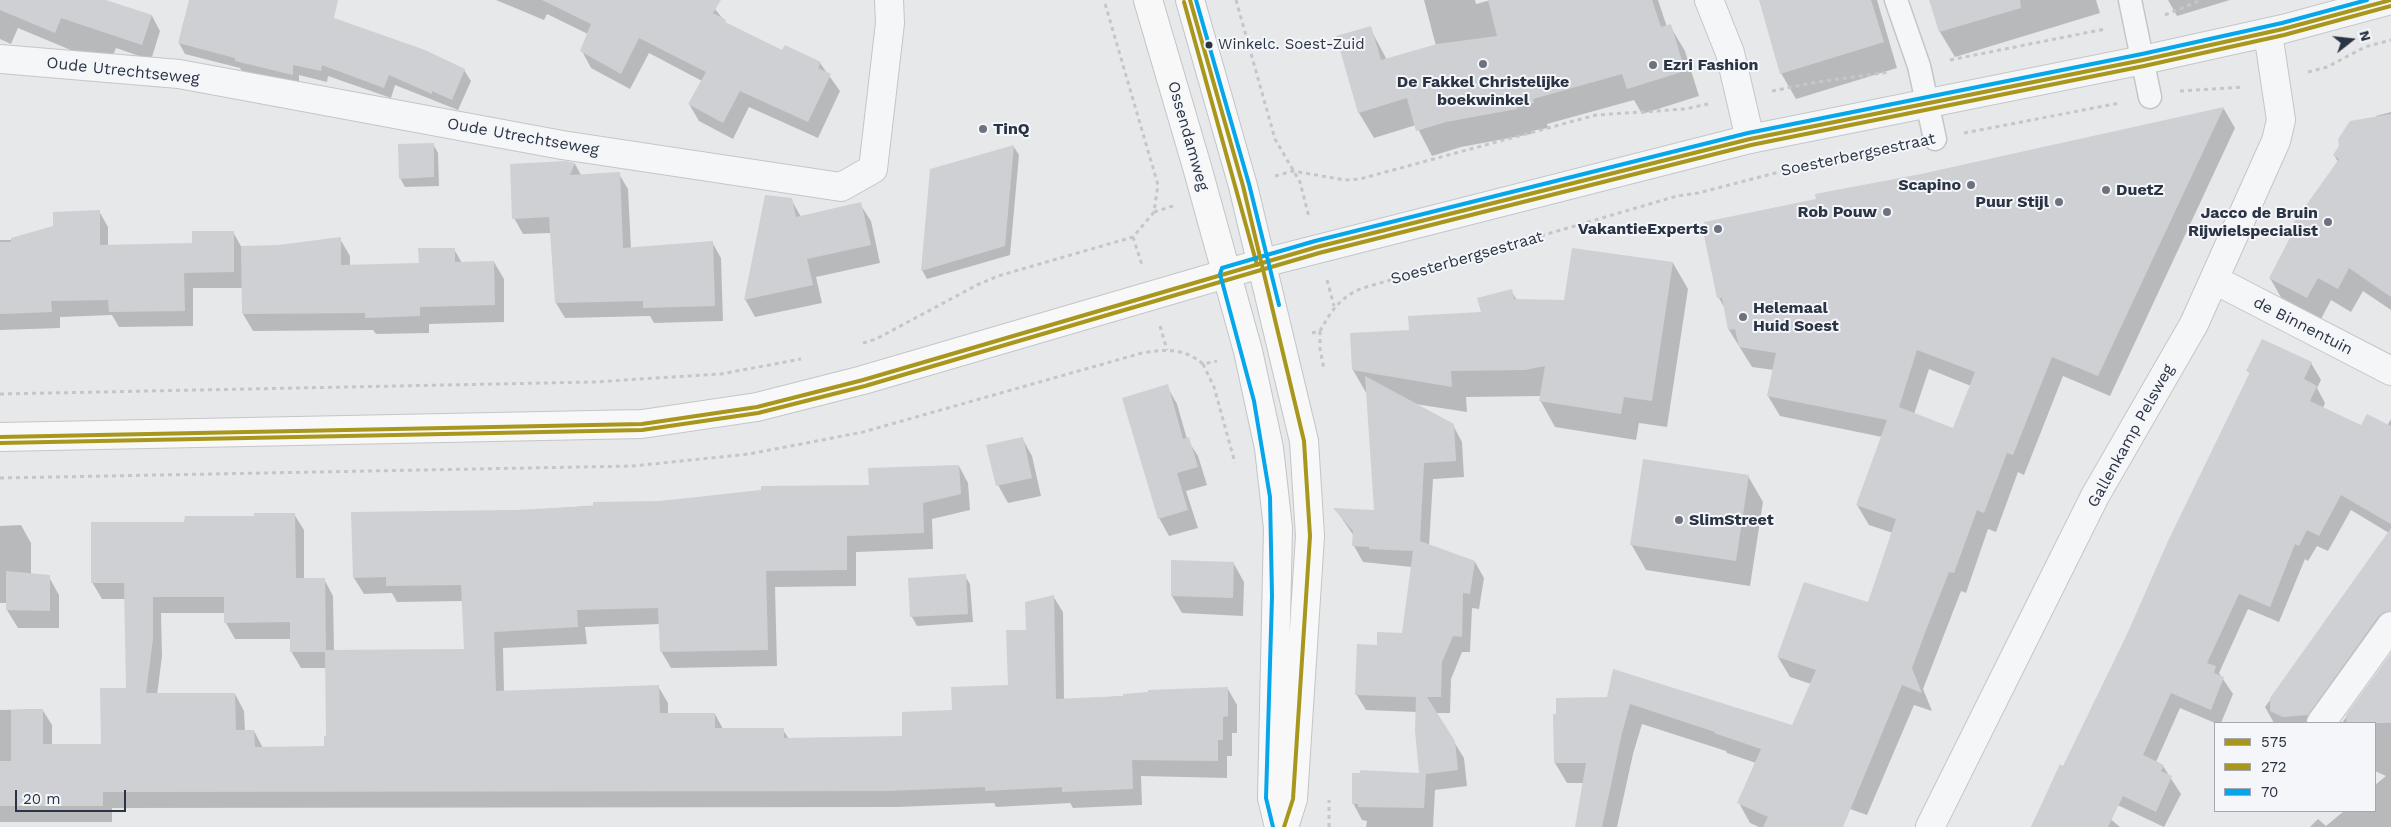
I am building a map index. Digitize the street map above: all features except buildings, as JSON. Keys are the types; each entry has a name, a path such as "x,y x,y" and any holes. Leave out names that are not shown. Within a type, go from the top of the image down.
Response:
{"main road":[{"name":"Ossendamweg","path":"1148,0 1248,351 1269,448 1278,528 1272,798 1278,827"},
{"path":"1190,0 1263,263 1304,441 1310,536 1293,799 1284,827"},
{"path":"0,437 642,424 757,407 815,392 1263,263"}],"street":[{"name":"Oude Utrechtseweg","path":"0,59 179,74 562,145 841,187 873,169 890,23 889,0"},
{"path":"1709,0 1730,53 1750,139"},
{"path":"1896,0 1919,66 1935,139"},
{"path":"2130,0 2150,97"},
{"path":"1263,263 1750,139 2268,33 2391,0"},
{"name":"Gallenkamp Pelsweg","path":"1930,827 2095,496 2194,324 2280,131 2281,120 2268,33"},
{"name":"de Binnentuin","path":"2215,280 2391,371"},
{"path":"2321,722 2391,626"}],"path":[{"path":"858,344 876,338 998,276 1133,237 1154,212 1158,185 1104,0"},
{"path":"1236,0 1275,139 1293,171"},
{"name":"Soesterbergsestraat","path":"1334,306 1354,291 1363,288 1677,196 1698,193 1799,167 2179,91 2234,89 2274,81 2327,67 2365,47 2391,40"},
{"path":"0,394 594,382 722,374 808,357"}],"transit line":[{"path":"1190,0 1243,186 1304,441 1310,536 1293,799 1284,827"},
{"name":"70","path":"1196,0 1249,184 1279,305"},
{"name":"70","path":"1273,827 1266,798 1272,596 1270,497 1254,401 1220,274 1222,268 1315,241 1748,133 2142,54 2282,23 2367,0"},
{"name":"575","path":"0,437 642,424 757,407 863,380 1317,247 1750,139 2143,60 2283,29 2391,0"},
{"name":"272","path":"1184,2 1257,265"},
{"name":"272","path":"0,443 642,430 758,413 865,386 1319,253 1751,145 2144,66 2284,35 2391,6"}],"place":[{"name":"Winkelc. Soest-Zuid","path":"1209,45"},
{"name":"De Fakkel Christelijke boekwinkel","path":"1483,64"},
{"name":"Ezri Fashion","path":"1653,65"},
{"name":"TinQ","path":"983,129"},
{"name":"Scapino","path":"1971,185"},
{"name":"DuetZ","path":"2106,190"},
{"name":"Puur Stijl","path":"2059,202"},
{"name":"Rob Pouw","path":"1887,212"},
{"name":"Jacco de Bruin Rijwielspecialist","path":"2328,222"},
{"name":"VakantieExperts","path":"1718,229"},
{"name":"Helemaal Huid Soest","path":"1743,317"},
{"name":"SlimStreet","path":"1679,520"}]}
